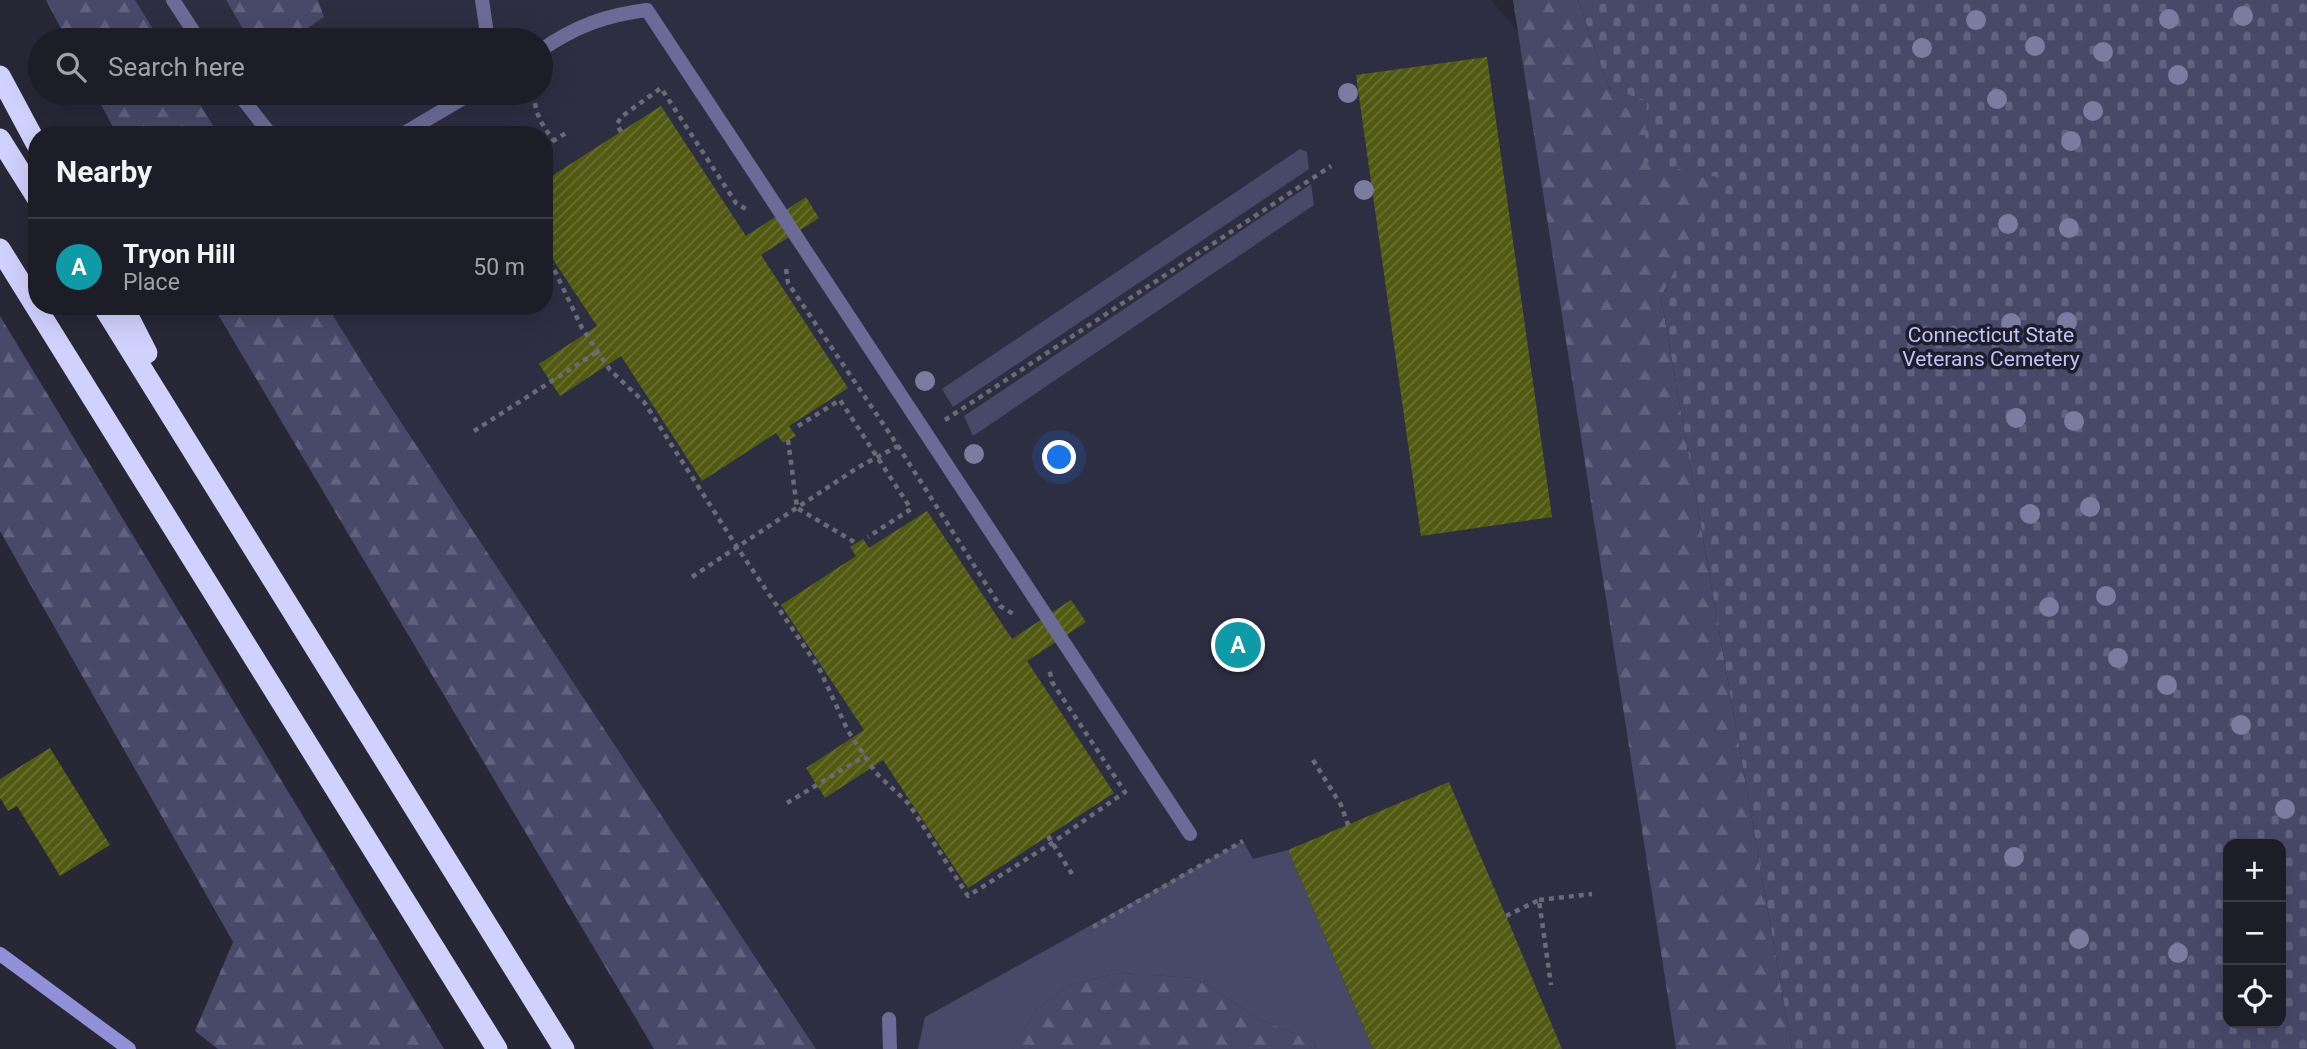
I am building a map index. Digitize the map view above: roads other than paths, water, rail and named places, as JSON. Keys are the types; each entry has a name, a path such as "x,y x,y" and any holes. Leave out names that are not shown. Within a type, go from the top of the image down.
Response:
{"highway":[{"path":"0,76 28,128"},
{"path":"0,139 28,184"},
{"path":"0,249 28,294"},
{"path":"41,315 497,1049"},
{"path":"109,315 564,1049"},
{"path":"127,315 242,531"}],"main road":[{"path":"0,954 128,1049"}],"lane":[{"path":"173,0 191,28"},
{"path":"482,0 486,28"},
{"path":"553,43 590,22 614,14 647,10 1190,834"},
{"path":"247,105 264,126"},
{"path":"416,126 452,105"},
{"path":"889,1019 890,1049"}],"place":[{"name":"Tryon Hill","path":"1238,645"}],"park label":[{"name":"Connecticut State Veterans Cemetery","path":"1991,347"}]}
